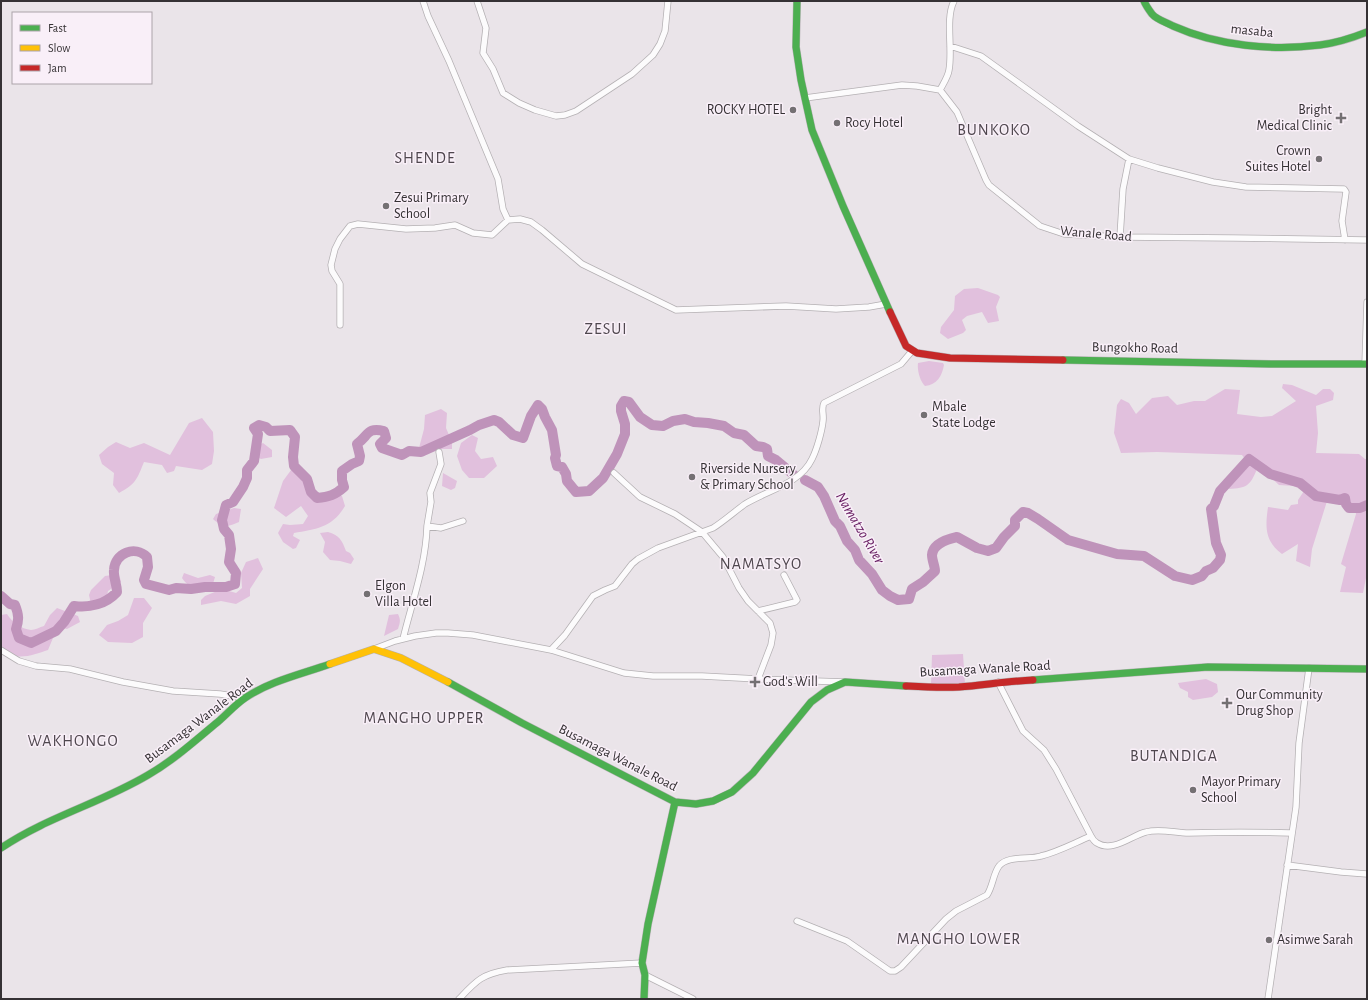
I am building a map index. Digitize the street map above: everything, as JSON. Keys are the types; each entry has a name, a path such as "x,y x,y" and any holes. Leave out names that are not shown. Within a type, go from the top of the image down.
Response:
{"street":[{"path":"423,1 428,16 449,61 498,179 503,209 508,220"},
{"path":"477,1 486,28 483,52 497,77 503,93 519,103 535,110 556,116 576,111 632,74 653,55 660,44 665,31 668,1"},
{"path":"340,325 340,284 332,270 331,264 335,249 340,239 350,226 358,224 406,230 432,229 455,225 473,233 492,235 508,220 520,219 531,222 582,264 676,310 762,306 840,309 886,304 815,140 805,98 795,39 797,1"},
{"path":"805,98 902,85 940,90 949,72 951,10 954,1"},
{"name":"masaba","path":"1144,1 1153,14 1160,20 1206,38 1229,42 1282,47 1320,45 1350,38 1367,32"},
{"path":"950,46 981,56 1078,126 1129,159 1188,176 1233,185 1282,188 1344,189 1346,192 1342,221 1345,240"},
{"name":"Wanale Road","path":"940,90 954,107 989,185 1040,226 1064,234 1120,237 1367,240"},
{"path":"1120,237 1123,188 1129,159"},
{"path":"1366,364 1367,302"},
{"name":"Bungokho Road","path":"886,304 906,346 916,353 931,356 992,360 1366,364"},
{"path":"551,650 565,635 594,596 615,586 632,564 638,559 658,548 702,532 722,522 746,504 794,480 811,461 815,452 823,422 822,408 824,403 901,364 912,351"},
{"path":"403,639 419,576 426,539 431,502 430,493 441,464 439,452"},
{"path":"614,474 640,497 676,514 702,532 723,557 748,602 770,623 773,633 771,645 758,679"},
{"path":"427,526 442,528 462,521"},
{"path":"758,611 795,602 797,600 784,575"},
{"path":"374,649 403,639 425,634 448,633 473,635 551,650 624,673 653,676 702,676 845,682"},
{"name":"Busamaga Wanale Road","path":"1,848 19,836 42,824 120,790 147,776 174,759 245,698 283,680 374,649 401,658 522,723 675,802 696,804 713,801 732,792 753,773 811,702 827,690 845,682 934,688 1208,667 1367,669"},
{"path":"1,650 19,661 36,666 70,669 123,682 173,691 220,694 245,698"},
{"path":"1268,999 1296,806 1299,743 1309,668"},
{"path":"998,682 1023,731 1044,750 1056,769 1096,843 1108,846 1118,844 1146,832 1157,830 1188,833 1291,833"},
{"path":"644,999 645,975 642,963 648,924 675,802"},
{"path":"797,921 847,941 890,972 896,971 951,915 987,895 999,866 1004,862 1016,859 1040,857 1091,836"},
{"path":"1287,865 1367,874"},
{"path":"459,999 472,984 482,977 494,972 507,970 642,963"},
{"path":"645,975 693,999"}],"shaded area":[{"path":"978,288 1000,297 996,307 999,321 988,323 982,312 967,316 962,320 966,330 963,333 948,339 940,333 941,327 954,310 955,296 964,289"},
{"path":"929,361 943,363 944,365 942,373 936,382 925,386 919,375 918,363"},
{"path":"1283,384 1292,385 1316,395 1323,389 1330,389 1334,393 1333,400 1316,406 1318,433 1316,453 1359,454 1367,459 1367,573 1363,593 1340,592 1346,567 1341,564 1356,514 1355,508 1349,508 1344,501 1328,498 1312,549 1310,567 1296,561 1298,544 1282,554 1276,549 1269,539 1267,528 1268,507 1288,510 1291,505 1298,504 1298,500 1304,491 1294,486 1279,485 1268,475 1257,469 1250,483 1244,487 1229,489 1230,474 1245,459 1242,455 1157,452 1121,453 1114,433 1117,405 1121,399 1129,403 1136,414 1152,398 1168,396 1177,405 1194,401 1205,401 1225,389 1240,390 1237,414 1261,417 1272,416 1296,401 1282,388"},
{"path":"441,409 447,413 446,428 452,442 452,449 439,449 426,453 419,448 424,429 425,415"},
{"path":"202,418 213,432 214,451 212,464 202,470 176,466 174,471 167,473 162,465 144,462 140,473 133,484 119,493 113,485 114,473 102,464 99,455 116,442 130,448 144,443 170,455 189,423"},
{"path":"472,435 478,438 475,451 481,459 493,457 497,466 484,478 469,478 462,470 457,456 461,443"},
{"path":"263,443 272,450 272,457 261,459 257,457 257,446"},
{"path":"294,466 307,479 311,492 317,498 327,498 336,494 342,496 345,506 335,519 329,523 316,528 294,533 293,536 300,540 296,548 293,549 283,542 278,533 283,524 303,524 308,516 301,506 286,517 274,508 283,481"},
{"path":"443,473 457,481 455,488 451,490 442,486"},
{"path":"234,508 241,509 239,522 226,526 213,519 216,514"},
{"path":"328,532 337,536 346,551 350,553 354,559 351,564 330,560 323,552 325,542 320,533"},
{"path":"258,558 263,569 250,589 250,596 236,604 221,601 201,605 201,600 205,596 222,589 236,593 242,588 241,573 246,562"},
{"path":"184,573 198,578 210,575 215,577 212,587 199,588 188,585 182,578"},
{"path":"119,574 121,582 108,591 106,601 91,604 89,595 91,590 105,576"},
{"path":"134,598 144,598 152,608 143,623 143,637 132,643 108,642 99,635 107,625 128,615"},
{"path":"57,608 78,616 80,622 67,629 55,626 53,638 48,650 28,656 14,656 9,654 1,647 1,615 7,614 17,625 33,630 44,626 50,615"},
{"path":"398,614 400,622 398,629 384,636 389,615"},
{"path":"963,654 965,684 931,684 932,655"},
{"path":"1206,679 1217,684 1218,692 1212,697 1193,700 1188,697 1188,692 1180,688 1178,683"}],"waterway":[{"path":"1,596 10,604 15,605 18,617 16,629 19,638 31,643 56,631 64,622 74,606 92,606 108,600 113,596 117,592 114,573 115,564 122,555 132,551 142,553 147,557 148,567 144,580 146,584 169,590 176,588 191,589 226,587 235,584 236,573 229,562 231,549 229,535 224,529 222,520 226,505 233,502 243,487 247,478 247,470 254,461 258,434 254,428 259,425 266,427 270,431 290,430 295,437 293,457 294,466 307,479 311,492 317,498 332,495 344,487 342,471 359,461 360,456 357,444 371,431 384,431 386,438 380,444 382,448 402,455 409,451 421,452 479,425 494,420 499,422 513,435 523,438 531,416 538,405 542,409 552,430 557,466 562,467 566,474 567,481 576,492 589,491 603,478 617,454 625,434 625,424 621,411 621,406 624,401 629,402 640,417 652,425 663,426 673,421 685,419 694,422 724,426 734,433 744,435 756,446 767,449 768,456 776,460 794,475"},
{"name":"Namatzo River","path":"805,480 818,487 847,541 855,550 859,560 872,574 882,590 898,600 909,599 912,589 923,582 935,571 932,555 935,547 945,540 957,537 977,548 988,551 996,548 1015,526 1015,520 1023,512 1028,513 1038,519 1068,540 1117,554 1144,556 1175,576 1192,580 1202,576 1206,571 1213,568 1220,560 1221,555 1216,543 1211,509 1214,506 1220,491 1249,459 1270,474 1300,483 1316,496 1340,500 1345,498 1346,504 1349,508 1360,508 1367,505"}],"traffic: fast":[{"path":"797,1 796,47 801,80 812,130 843,206 890,312"},
{"path":"1144,1 1154,16 1173,26 1208,38 1245,45 1264,47 1302,47 1332,43 1367,32"},
{"path":"1063,360 1271,364 1367,364"},
{"path":"1,848 37,827 112,794 158,769 194,742 242,700 255,692 275,682 330,664"},
{"path":"1033,680 1208,667 1367,669"},
{"path":"448,682 522,723 675,802 696,804 713,801 732,792 753,773 811,702 827,690 845,682 906,686"},
{"path":"644,999 645,975 642,963 648,924 675,802"}],"traffic: slow":[{"path":"330,664 374,649 401,658 448,682"}],"traffic: jam":[{"path":"890,312 906,346 917,353 950,358 1063,360"},
{"path":"906,686 959,687 1033,680"}],"place":[{"name":"ROCKY HOTEL","path":"793,110"},
{"name":"Bright Medical Clinic","path":"1341,118"},
{"name":"Rocy Hotel","path":"837,123"},
{"name":"Crown Suites Hotel","path":"1319,159"},
{"name":"Zesui Primary School","path":"386,206"},
{"name":"Mbale State Lodge","path":"924,415"},
{"name":"Riverside Nursery & Primary School","path":"692,477"},
{"name":"Elgon Villa Hotel","path":"367,594"},
{"name":"God's Will","path":"755,682"},
{"name":"Our Community Drug Shop","path":"1227,703"},
{"name":"Mayor Primary School","path":"1193,790"},
{"name":"Asimwe Sarah","path":"1269,940"}],"district":[{"name":"BUNKOKO","path":"994,130"},
{"name":"SHENDE","path":"425,158"},
{"name":"ZESUI","path":"606,329"},
{"name":"NAMATSYO","path":"761,564"},
{"name":"MANGHO UPPER","path":"424,718"},
{"name":"WAKHONGO","path":"73,741"},
{"name":"BUTANDIGA","path":"1174,756"},
{"name":"MANGHO LOWER","path":"959,939"}]}
